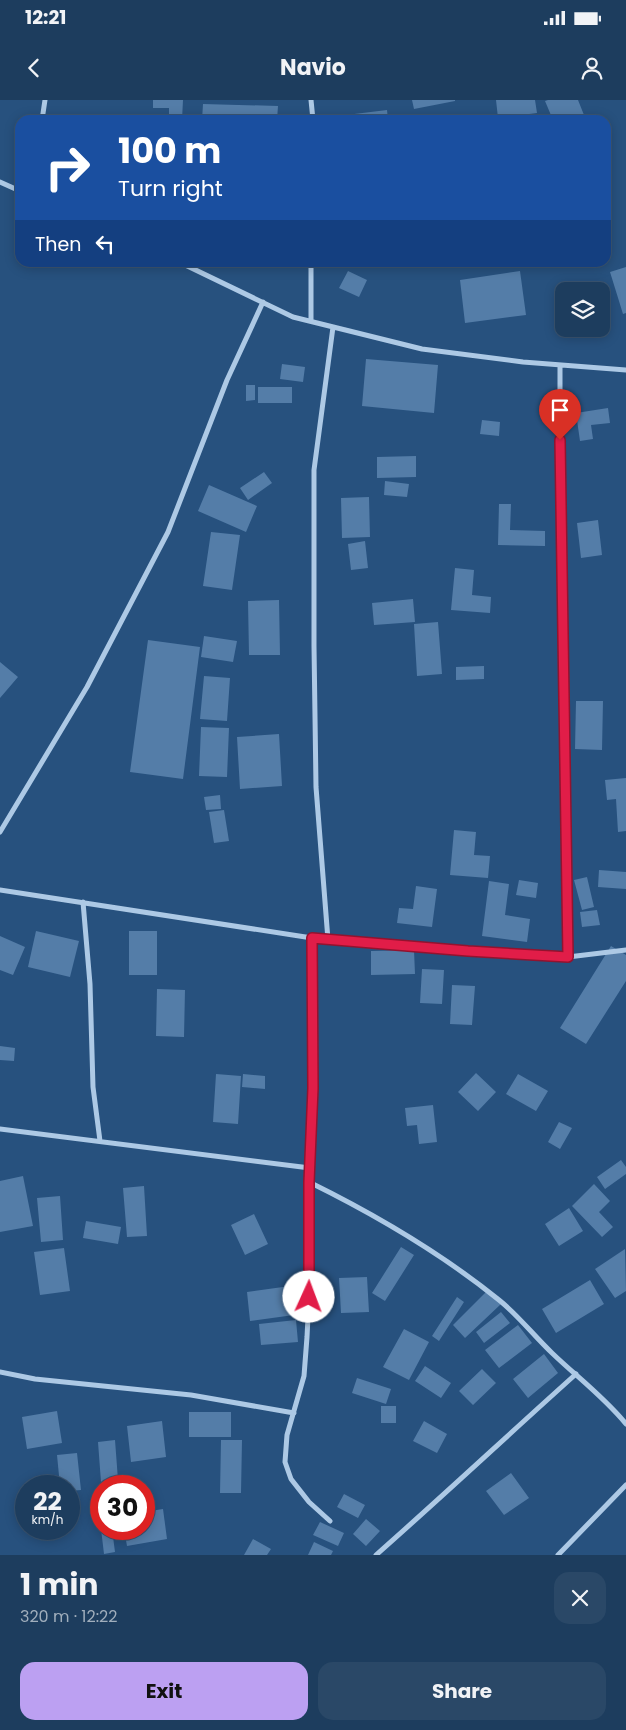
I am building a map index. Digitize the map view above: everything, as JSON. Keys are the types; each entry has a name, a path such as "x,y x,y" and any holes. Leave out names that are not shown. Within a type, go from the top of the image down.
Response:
{"street":[{"path":"43,115 45,100"},
{"path":"311,100 312,115"},
{"path":"0,182 15,188"},
{"path":"190,267 293,317 422,349 560,366 626,370"},
{"path":"311,267 311,321"},
{"path":"0,832 88,687 168,532 227,380 263,302"},
{"path":"328,940 316,787 314,479 333,327"},
{"path":"560,366 560,496 568,957"},
{"path":"0,890 328,940 568,957 626,950"},
{"path":"83,902 90,984 93,1087 100,1141"},
{"path":"312,938 313,1088 309,1182 310,1277 307,1336 304,1376 287,1435 285,1462 291,1479 309,1502 330,1521"},
{"path":"0,1130 310,1168"},
{"path":"309,1182 352,1203 431,1251 500,1300 553,1354 611,1405 626,1424"},
{"path":"0,1372 35,1379 191,1395 294,1413"},
{"path":"376,1555 576,1374"},
{"path":"558,1555 626,1485"}],"building":[{"path":"153,100 183,100 182,115 169,115 169,108 153,108"},
{"path":"412,100 455,100 455,101 414,109"},
{"path":"496,100 535,100 537,113 498,115"},
{"path":"578,100 584,115 551,115 545,101"},
{"path":"203,104 278,106 277,115 202,115"},
{"path":"387,110 388,115 346,115"},
{"path":"626,267 626,313 623,314 610,272"},
{"path":"348,271 367,280 359,297 339,288"},
{"path":"520,271 526,315 465,323 460,280"},
{"path":"366,359 438,365 434,413 362,406"},
{"path":"282,364 305,367 303,382 280,379"},
{"path":"246,385 255,385 255,400 246,401"},
{"path":"258,387 292,387 292,403 258,403"},
{"path":"608,408 610,423 591,425 593,439 580,441 576,413"},
{"path":"482,420 500,422 499,436 480,434"},
{"path":"416,456 416,477 377,478 377,457"},
{"path":"264,472 272,483 248,500 240,488"},
{"path":"385,481 409,484 407,497 384,495"},
{"path":"209,485 257,506 246,532 198,511"},
{"path":"369,497 370,537 342,538 341,498"},
{"path":"499,504 511,504 510,530 545,531 545,546 498,545"},
{"path":"598,520 602,555 581,558 577,523"},
{"path":"211,532 240,535 232,590 203,586"},
{"path":"365,541 368,568 351,570 348,544"},
{"path":"455,568 474,570 472,595 491,597 490,613 451,610"},
{"path":"413,599 415,622 374,625 372,603"},
{"path":"279,600 280,655 249,655 248,601"},
{"path":"438,622 442,674 417,676 414,624"},
{"path":"204,636 237,641 233,662 201,657"},
{"path":"148,640 200,647 183,779 130,772"},
{"path":"0,662 18,677 0,698"},
{"path":"484,666 484,679 456,680 456,667"},
{"path":"204,676 230,678 227,721 200,719"},
{"path":"576,701 603,701 602,750 575,749"},
{"path":"201,727 229,728 227,777 199,776"},
{"path":"279,734 282,786 240,789 237,737"},
{"path":"626,778 626,831 618,832 616,799 607,800 605,780"},
{"path":"220,795 221,809 206,810 204,797"},
{"path":"224,810 229,841 214,843 209,812"},
{"path":"454,830 476,832 474,855 490,856 488,878 450,875"},
{"path":"599,870 626,872 626,889 598,887"},
{"path":"587,877 594,907 582,910 574,880"},
{"path":"519,880 538,883 536,898 516,895"},
{"path":"489,881 509,884 505,915 530,919 527,942 482,936"},
{"path":"416,886 437,889 432,927 397,923 399,908 413,909"},
{"path":"597,910 600,925 582,927 580,912"},
{"path":"36,931 79,941 70,977 28,967"},
{"path":"129,931 157,931 157,975 129,975"},
{"path":"0,936 25,947 13,975 0,970"},
{"path":"611,946 626,955 626,981 586,1044 560,1028"},
{"path":"414,950 415,974 371,975 371,951"},
{"path":"422,969 444,970 442,1004 420,1003"},
{"path":"452,985 475,986 472,1025 450,1024"},
{"path":"157,989 185,990 184,1037 156,1036"},
{"path":"0,1046 15,1048 14,1061 0,1060"},
{"path":"476,1073 496,1092 478,1111 458,1092"},
{"path":"216,1074 241,1076 238,1124 213,1122"},
{"path":"243,1074 265,1076 265,1089 242,1087"},
{"path":"518,1074 548,1091 536,1111 506,1094"},
{"path":"433,1105 437,1142 419,1144 417,1125 407,1126 405,1108"},
{"path":"559,1122 572,1128 560,1149 548,1142"},
{"path":"621,1160 626,1167 626,1174 605,1189 597,1177"},
{"path":"23,1176 33,1226 0,1232 0,1181"},
{"path":"594,1184 610,1201 599,1212 613,1227 602,1237 572,1206"},
{"path":"144,1186 147,1236 127,1237 123,1188"},
{"path":"60,1196 63,1240 41,1242 37,1198"},
{"path":"569,1208 583,1231 559,1246 545,1224"},
{"path":"254,1214 268,1244 245,1255 231,1225"},
{"path":"86,1221 121,1227 118,1244 83,1238"},
{"path":"401,1247 414,1255 385,1301 372,1293"},
{"path":"64,1248 70,1291 40,1295 34,1252"},
{"path":"625,1249 626,1291 615,1298 595,1269"},
{"path":"367,1277 369,1312 341,1313 339,1278"},
{"path":"590,1280 604,1304 556,1333 542,1309"},
{"path":"290,1286 294,1315 250,1321 247,1292"},
{"path":"488,1290 501,1304 465,1338 453,1325"},
{"path":"457,1297 464,1302 439,1341 432,1336"},
{"path":"501,1312 510,1323 484,1343 476,1332"},
{"path":"296,1320 298,1342 261,1345 259,1324"},
{"path":"518,1325 532,1343 499,1368 485,1350"},
{"path":"404,1329 429,1342 409,1380 383,1367"},
{"path":"544,1354 558,1373 528,1398 513,1379"},
{"path":"425,1366 451,1383 441,1398 415,1381"},
{"path":"482,1369 496,1383 473,1405 459,1391"},
{"path":"357,1378 391,1389 386,1404 352,1393"},
{"path":"381,1406 396,1406 396,1423 381,1423"},
{"path":"57,1411 62,1443 27,1449 22,1417"},
{"path":"189,1412 231,1412 231,1437 189,1437"},
{"path":"162,1421 166,1457 131,1462 127,1426"},
{"path":"424,1421 447,1434 437,1453 413,1441"},
{"path":"115,1440 118,1475 100,1475 98,1442"},
{"path":"221,1440 242,1440 241,1493 220,1493"},
{"path":"77,1453 79,1475 59,1475 57,1455"},
{"path":"511,1473 529,1498 504,1515 486,1491"},
{"path":"344,1494 365,1505 358,1518 337,1507"},
{"path":"163,1509 167,1539 127,1546 126,1540 155,1540 155,1510"},
{"path":"366,1519 380,1531 366,1546 353,1534"},
{"path":"320,1522 344,1533 338,1546 313,1535"},
{"path":"253,1539 271,1549 267,1555 244,1555"},
{"path":"102,1540 113,1540 115,1552 104,1554"},
{"path":"314,1542 333,1551 331,1555 308,1555"}],"route":[{"path":"309,1297 309,1182 313,1088 312,938 568,957 560,440"}]}
